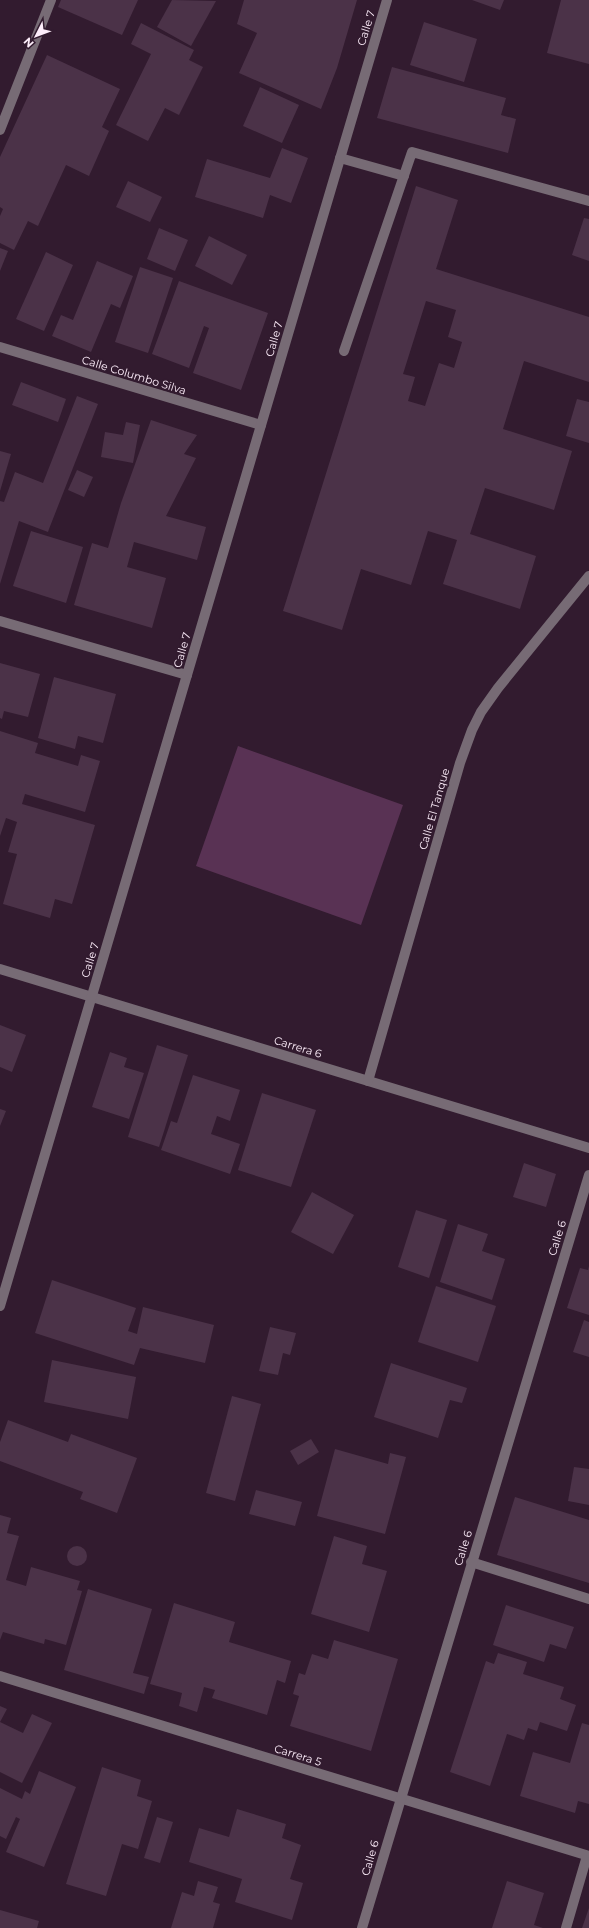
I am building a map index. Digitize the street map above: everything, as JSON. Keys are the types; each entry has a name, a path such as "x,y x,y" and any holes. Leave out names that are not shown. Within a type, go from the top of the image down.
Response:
{"street":[{"path":"0,130 52,0"},
{"name":"Calle 7","path":"0,1305 387,0"},
{"path":"344,351 412,152 589,201"},
{"path":"340,158 404,176"},
{"name":"Calle Columbo Silva","path":"0,347 261,425"},
{"name":"Calle El Tanque","path":"368,1081 460,763 472,730 481,712 498,688 589,576"},
{"path":"0,621 187,675"},
{"name":"Carrera 6","path":"0,969 589,1148"},
{"name":"Calle 6","path":"362,1928 471,1562 589,1175"},
{"path":"471,1562 589,1599"},
{"name":"Carrera 5","path":"0,1676 588,1856"},
{"path":"566,1928 588,1856"}],"shaded area":[{"path":"238,746 403,805 361,925 196,866"}],"building":[{"path":"61,0 138,0 122,35 58,7"},
{"path":"172,0 216,1 191,46 157,27"},
{"path":"244,0 357,0 337,68 321,109 239,73 257,33 237,24"},
{"path":"472,0 504,0 500,10"},
{"path":"561,0 589,0 589,64 547,53"},
{"path":"424,22 477,39 464,82 410,65"},
{"path":"141,23 194,50 189,60 203,67 179,115 165,108 148,141 116,125 151,54 131,44"},
{"path":"47,55 120,89 102,127 109,131 89,176 66,165 38,226 28,221 14,250 0,243 0,216 3,209 0,207 0,157"},
{"path":"392,67 506,98 501,115 516,119 508,153 377,118"},
{"path":"260,87 299,105 282,143 243,126"},
{"path":"282,148 308,158 291,203 270,195 263,218 195,197 207,159 270,178"},
{"path":"128,181 162,197 150,222 116,207"},
{"path":"416,186 458,200 436,269 589,317 589,382 524,361 503,429 572,451 554,510 485,488 470,534 536,556 520,609 443,584 457,540 428,531 411,585 361,569 342,630 283,611","holes":["426,301 456,310 448,337 462,342 454,368 439,363 425,406 408,401 415,377 403,374"]},
{"path":"584,218 589,219 589,261 572,255"},
{"path":"159,228 188,240 175,271 147,259"},
{"path":"209,236 247,255 232,285 195,266"},
{"path":"0,248 8,251 0,271"},
{"path":"46,252 73,265 44,331 16,319"},
{"path":"97,261 133,276 120,308 111,304 91,352 52,336 61,315 73,320"},
{"path":"140,267 173,278 148,353 115,342"},
{"path":"179,281 268,313 241,390 193,373 209,328 204,326 189,368 152,354"},
{"path":"21,382 66,399 58,422 12,405"},
{"path":"77,396 98,404 48,532 19,521 0,584 0,501 4,502 15,472 43,483"},
{"path":"577,399 589,402 589,443 566,436"},
{"path":"151,420 197,435 184,454 196,458 166,516 206,527 197,560 134,542 127,567 166,578 152,628 74,605 92,543 108,548 121,503"},
{"path":"126,422 140,425 133,463 101,457 105,432 123,435"},
{"path":"0,451 11,454 0,491"},
{"path":"77,470 93,477 84,497 68,490"},
{"path":"31,531 83,547 66,603 13,586"},
{"path":"0,663 40,674 28,717 4,711 2,719 0,718"},
{"path":"54,677 116,694 103,743 78,736 75,749 38,738"},
{"path":"0,731 38,743 35,753 78,766 81,755 100,761 85,812 25,794 22,804 95,825 72,904 55,899 50,918 3,904 17,854 8,852 17,822 6,818 0,836"},
{"path":"0,1025 26,1035 12,1072 0,1067"},
{"path":"157,1045 188,1055 159,1147 128,1137"},
{"path":"110,1052 127,1058 124,1067 144,1073 129,1119 92,1107"},
{"path":"193,1075 240,1090 230,1121 217,1116 211,1134 240,1144 230,1174 161,1150 171,1121 177,1123"},
{"path":"262,1093 316,1110 291,1187 238,1170"},
{"path":"0,1109 6,1111 0,1126"},
{"path":"524,1163 556,1174 546,1207 513,1197"},
{"path":"312,1192 354,1215 333,1254 291,1232"},
{"path":"416,1210 447,1220 429,1278 398,1267"},
{"path":"458,1224 488,1234 482,1251 505,1259 492,1300 440,1282"},
{"path":"589,1266 589,1315 567,1308 580,1268 588,1270"},
{"path":"52,1280 136,1308 128,1331 137,1334 143,1307 214,1325 205,1363 140,1348 134,1365 35,1333"},
{"path":"436,1286 496,1306 478,1362 418,1342"},
{"path":"584,1320 589,1322 589,1357 573,1352"},
{"path":"270,1327 296,1333 290,1355 283,1353 278,1375 259,1371"},
{"path":"52,1360 136,1377 128,1419 44,1402"},
{"path":"391,1363 467,1388 462,1403 450,1400 438,1438 374,1417"},
{"path":"232,1396 261,1404 235,1501 206,1493"},
{"path":"8,1420 68,1442 71,1434 137,1458 117,1513 80,1499 83,1492 0,1461 0,1442"},
{"path":"311,1439 319,1452 298,1465 290,1451"},
{"path":"335,1449 388,1464 390,1453 406,1457 385,1534 317,1516"},
{"path":"574,1467 589,1469 589,1505 568,1501"},
{"path":"256,1490 302,1502 295,1526 249,1514"},
{"path":"515,1497 589,1520 589,1583 497,1555"},
{"path":"0,1515 11,1518 7,1533 19,1536 6,1580 26,1586 31,1567 80,1581 77,1590 82,1591 66,1645 45,1639 44,1644 3,1632 0,1640"},
{"path":"334,1536 367,1546 362,1564 387,1571 369,1632 311,1614"},
{"path":"77,1546 84,1549 87,1556 84,1563 77,1566 70,1563 67,1556 70,1549"},
{"path":"88,1589 152,1609 133,1673 149,1677 144,1694 64,1670"},
{"path":"174,1603 235,1622 229,1642 291,1661 285,1683 277,1680 267,1715 212,1698 215,1690 204,1687 197,1712 179,1706 182,1693 150,1684"},
{"path":"506,1605 574,1627 566,1649 550,1644 544,1662 493,1645"},
{"path":"334,1640 398,1659 371,1751 290,1726 299,1696 293,1694 299,1673 305,1675 312,1654 328,1659"},
{"path":"498,1653 527,1662 523,1674 564,1687 560,1699 576,1705 567,1731 540,1722 537,1731 528,1728 524,1740 507,1734 490,1786 450,1772 486,1661 494,1664"},
{"path":"0,1706 7,1709 0,1722"},
{"path":"32,1714 52,1723 22,1783 0,1772 0,1722 23,1733"},
{"path":"582,1723 589,1725 589,1804 578,1801 575,1813 520,1796 533,1752 570,1763"},
{"path":"102,1767 141,1780 137,1796 152,1801 138,1849 122,1844 106,1896 66,1884"},
{"path":"39,1771 76,1787 44,1867 6,1852 20,1819 16,1817 6,1839 0,1836 0,1788 22,1799 25,1791 30,1794"},
{"path":"237,1809 286,1824 282,1838 301,1845 290,1879 303,1883 292,1920 235,1902 242,1879 189,1862 199,1828 229,1837"},
{"path":"157,1817 173,1822 160,1863 144,1858"},
{"path":"198,1881 218,1887 213,1902 220,1904 213,1928 171,1928 182,1892 194,1896"},
{"path":"507,1881 544,1893 534,1925 543,1928 492,1928"},
{"path":"589,1908 589,1928 582,1928"},
{"path":"0,1910 39,1921 37,1928 0,1928"}]}
